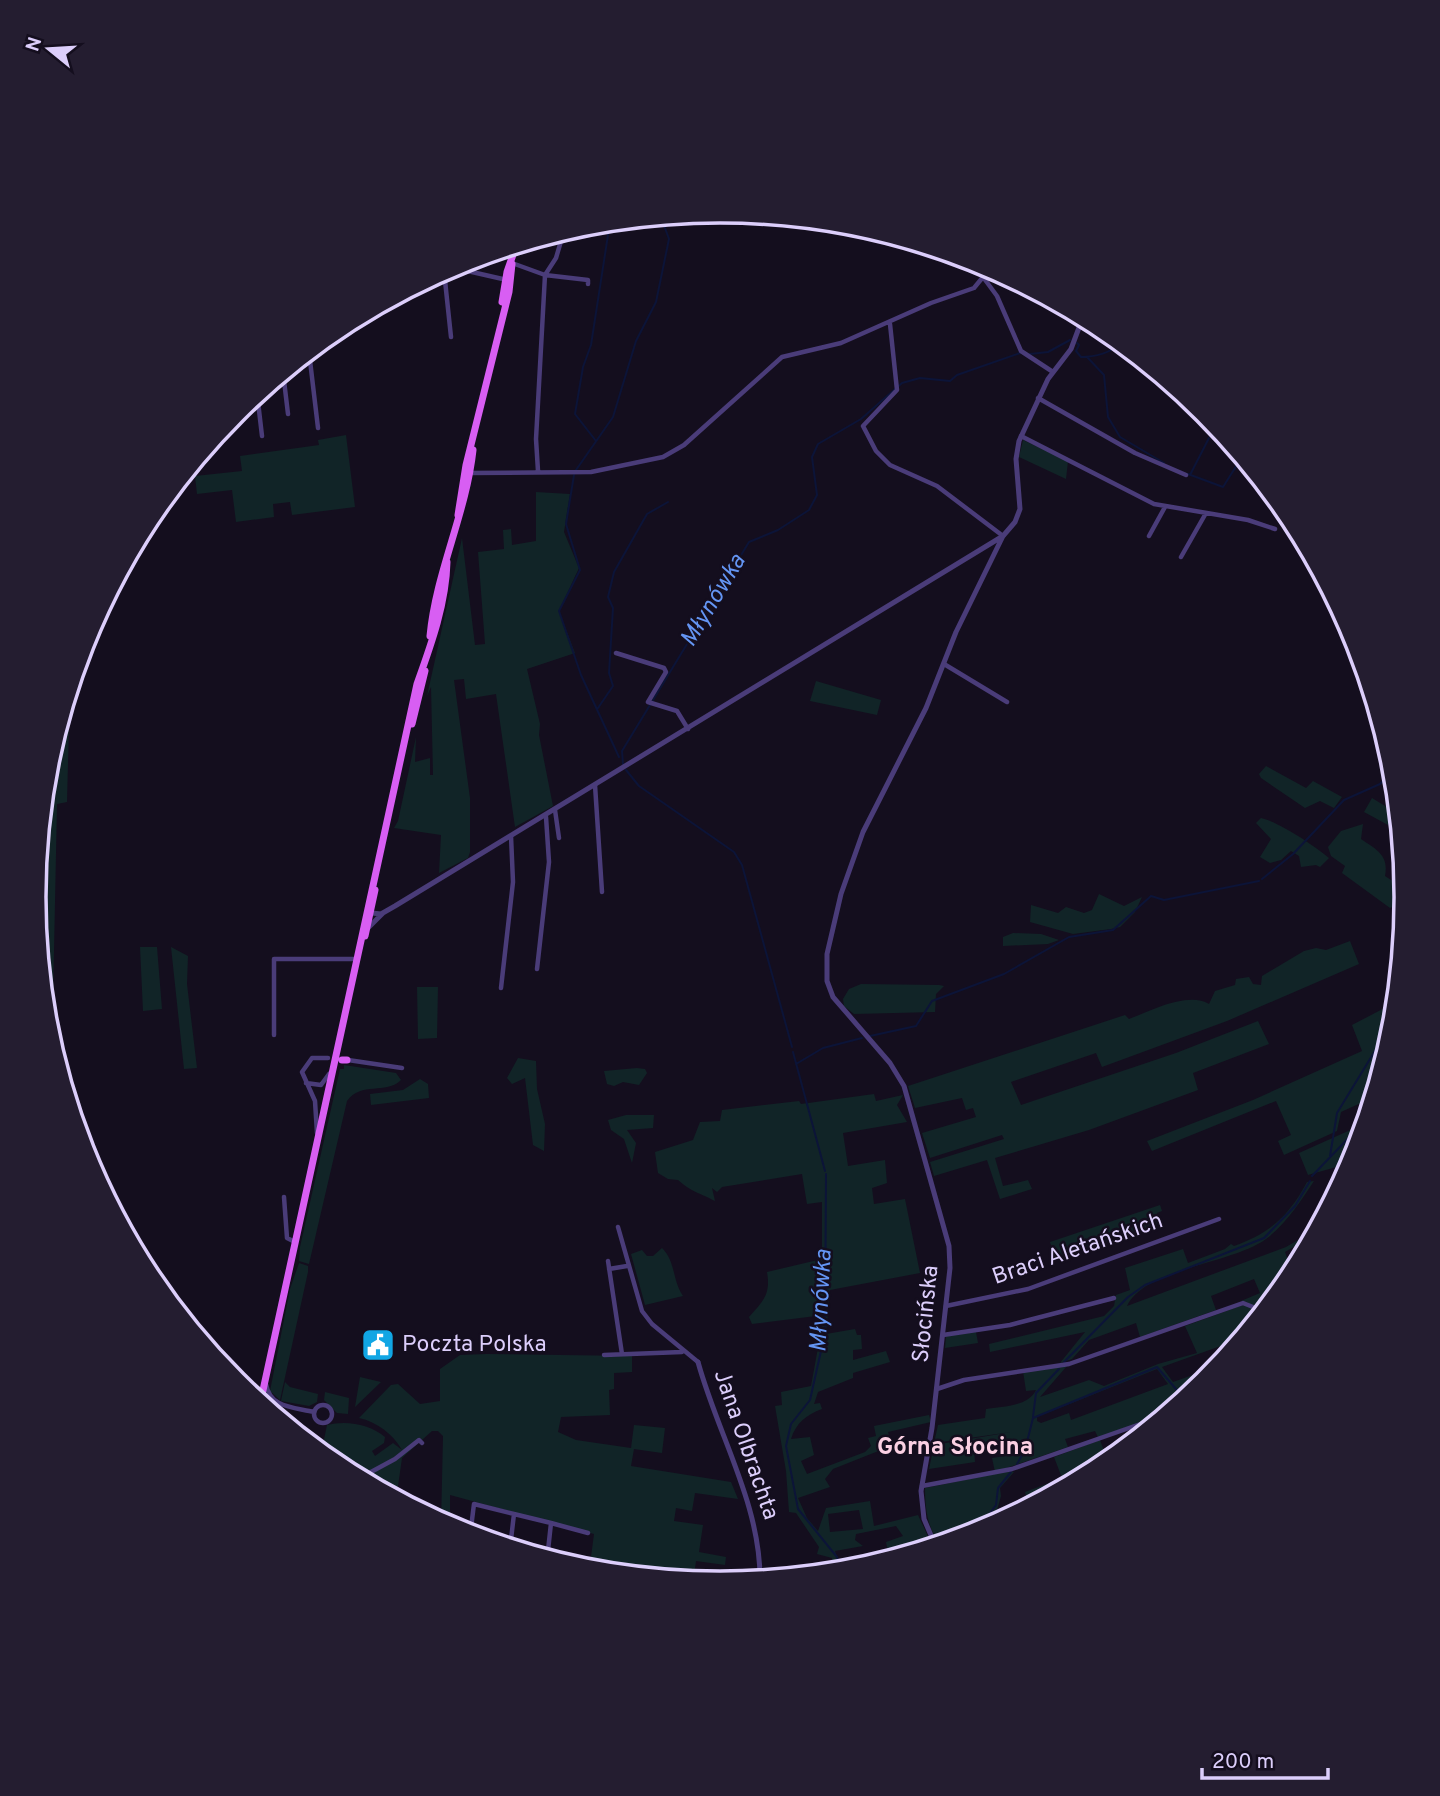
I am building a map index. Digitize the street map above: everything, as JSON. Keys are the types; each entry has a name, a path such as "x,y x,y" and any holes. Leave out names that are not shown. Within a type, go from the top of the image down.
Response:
{"main road":[{"path":"458,515 464,471 476,429 514,256"},
{"path":"502,313 509,292 509,278"},
{"path":"262,1393 366,925 368,905 407,738 421,694 435,600 470,473 476,429"},
{"path":"366,925 372,913 376,875"}],"street":[{"path":"538,471 536,439 545,275 556,258 561,242"},
{"path":"512,263 545,275 588,280 588,284"},
{"path":"472,271 509,278"},
{"path":"470,473 493,475 538,471 579,472 622,467 670,453 782,357 842,343 931,303 974,288 983,277"},
{"path":"983,277 997,296 1021,351 1053,372"},
{"path":"444,283 451,337"},
{"path":"366,925 1003,536 937,486 896,469 879,455 864,423 897,390 891,354 890,323"},
{"name":"Słocińska","path":"932,1539 923,1519 921,1486 937,1389 949,1246 904,1086 890,1063 833,997 827,981 827,954 841,894 863,832 926,708 962,620 1003,536 1015,522 1020,509 1016,454 1021,436 1038,398 1053,372 1068,354 1079,327"},
{"path":"310,362 318,428"},
{"path":"284,383 288,414"},
{"path":"1038,398 1135,453 1186,475"},
{"path":"259,406 262,436"},
{"path":"1021,436 1134,495 1165,507 1248,520 1275,530"},
{"path":"1149,536 1165,507"},
{"path":"1181,557 1206,513"},
{"path":"616,653 664,668 666,672 651,703 677,711 688,729"},
{"path":"944,664 1007,702"},
{"path":"595,785 602,892"},
{"path":"555,810 559,838"},
{"path":"537,969 549,862 546,817"},
{"path":"501,988 513,881 511,836"},
{"path":"368,905 372,913 383,913"},
{"path":"274,1035 274,959 358,960"},
{"path":"318,1141 314,1101 303,1075 305,1064 312,1058 328,1058"},
{"path":"345,1060 402,1068"},
{"path":"306,1083 316,1086 324,1083 334,1064"},
{"path":"284,1197 287,1238 295,1243"},
{"name":"Braci Aletańskich","path":"946,1306 1028,1289 1219,1219"},
{"path":"618,1227 642,1311 683,1352 698,1362"},
{"path":"608,1261 622,1354"},
{"path":"609,1269 627,1266"},
{"path":"943,1335 1010,1325 1114,1298"},
{"path":"937,1389 964,1380 1069,1364 1242,1303 1255,1309"},
{"path":"604,1355 683,1352"},
{"name":"Jana Olbrachta","path":"698,1362 719,1429 754,1521 759,1546 760,1571"},
{"path":"265,1379 269,1398 277,1403 314,1412"},
{"path":"324,1405 332,1410 332,1416 323,1423 316,1420 314,1412 318,1406 324,1405"},
{"path":"921,1486 1012,1469 1143,1423"},
{"path":"369,1473 395,1459 419,1440 422,1443"},
{"path":"471,1525 474,1504 588,1534"},
{"path":"511,1539 514,1514"},
{"path":"548,1551 551,1523"}],"green space":[{"path":"346,435 355,507 292,515 290,502 273,504 274,517 236,522 232,490 197,494 195,476 242,471 240,456 319,445 318,440"},
{"path":"1023,440 1068,461 1066,479 1019,457"},
{"path":"536,492 570,494 564,532 579,568 559,611 575,653 527,669 540,724 539,735 553,806 515,827 496,694 466,699 464,679 454,680 470,798 470,852 468,858 439,873 441,835 394,828 398,821 416,737 415,762 430,758 430,775 433,775 431,687 427,696 462,538 475,645 485,644 478,552 504,549 503,530 511,529 512,545 536,541"},
{"path":"816,681 881,700 877,715 810,701"},
{"path":"69,719 67,802 57,804 53,999 47,942 47,854 58,766"},
{"path":"1266,766 1306,788 1313,781 1342,797 1334,808 1320,801 1305,808 1261,778 1259,774"},
{"path":"1372,798 1389,808 1390,821 1388,825 1364,812"},
{"path":"1261,818 1287,829 1329,858 1320,867 1301,867 1299,856 1291,851 1281,860 1270,863 1260,857 1271,839 1256,823"},
{"path":"1363,824 1361,839 1380,854 1385,863 1385,876 1394,882 1394,906 1390,908 1342,873 1345,866 1331,856 1328,847 1341,831"},
{"path":"1099,894 1124,906 1142,897 1135,912 1120,927 1073,934 1030,922 1031,905 1058,913 1066,907 1084,913 1092,910"},
{"path":"1013,933 1041,934 1059,940 1048,944 1003,946 1003,937"},
{"path":"1350,941 1359,964 1227,1021 1102,1067 1096,1053 1011,1082 1021,1105 1176,1053 1258,1021 1269,1044 1193,1073 1198,1090 1089,1130 995,1158 1003,1186 1028,1180 1032,1189 1000,1199 987,1160 934,1176 930,1162 1004,1139 1002,1135 930,1158 922,1133 976,1117 973,1108 966,1110 962,1098 915,1108 908,1086 1125,1015 1129,1019 1180,1001 1191,1000 1209,1004 1215,991 1235,985 1236,979 1249,977 1253,984 1261,985 1262,976 1304,951 1316,948 1326,950"},
{"path":"140,947 157,947 162,1009 143,1011"},
{"path":"171,947 188,956 187,984 197,1068 184,1069"},
{"path":"861,984 944,986 936,994 935,1012 854,1014 844,1006 843,999 849,989"},
{"path":"417,987 438,987 437,1038 418,1039"},
{"path":"1386,1007 1363,1102 1341,1112 1337,1131 1284,1155 1278,1141 1291,1135 1276,1101 1152,1151 1147,1141 1253,1100 1362,1051 1352,1025"},
{"path":"518,1058 536,1061 537,1089 545,1124 544,1151 533,1145 525,1078 512,1084 507,1078"},
{"path":"344,1065 396,1073 401,1080 388,1087 359,1091 347,1101 309,1264 299,1261 300,1247 340,1069 344,1069"},
{"path":"645,1069 647,1073 639,1085 623,1082 614,1086 607,1084 604,1071"},
{"path":"420,1079 428,1084 429,1098 371,1105 370,1094 403,1090"},
{"path":"874,1094 876,1101 903,1095 897,1105 907,1122 843,1133 848,1166 885,1160 887,1183 872,1188 874,1204 905,1199 920,1273 830,1290 826,1334 855,1329 857,1335 861,1335 862,1349 853,1350 853,1360 886,1351 890,1362 853,1373 853,1378 818,1392 814,1404 820,1403 822,1409 802,1420 791,1439 810,1437 814,1455 801,1461 807,1474 865,1452 871,1446 868,1438 876,1436 874,1426 929,1415 931,1422 888,1432 890,1439 886,1448 833,1469 825,1479 830,1487 798,1498 807,1518 818,1531 826,1508 870,1501 874,1526 918,1515 929,1539 888,1552 886,1542 903,1536 896,1526 856,1534 855,1540 863,1546 835,1551 839,1562 833,1563 832,1558 817,1554 819,1547 796,1513 789,1512 786,1471 775,1406 782,1405 781,1392 811,1386 824,1315 752,1324 749,1317 767,1292 767,1272 822,1259 822,1202 807,1204 802,1174 722,1187 717,1192 712,1188 715,1201 678,1180 668,1179 658,1173 655,1152 693,1140 700,1122 720,1121 722,1110 799,1101 801,1104","holes":["859,1510 863,1529 830,1532 828,1514"]},
{"path":"626,1115 654,1115 653,1128 627,1130 636,1143 632,1163 624,1139 611,1130 608,1120"},
{"path":"1354,1128 1338,1166 1308,1175 1299,1153"},
{"path":"1314,1181 1287,1219 1266,1239 1232,1255 1152,1283 1137,1293 1127,1306 1286,1247 1303,1237 1298,1244 1285,1252 1288,1261 1255,1309 1241,1301 1260,1293 1254,1279 1211,1296 1216,1310 1140,1337 1136,1323 1089,1340 1072,1359 1060,1363 1085,1332 990,1352 989,1344 1104,1316 1114,1306 1116,1295 1130,1290 1125,1268 1183,1249 1188,1263 1225,1249 1231,1244 1234,1246 1258,1236 1285,1214 1307,1182"},
{"path":"1160,1205 1162,1211 1157,1213 1161,1223 1056,1260 1050,1242"},
{"path":"662,1248 670,1259 683,1296 645,1305 631,1254 642,1250 647,1256 653,1256"},
{"path":"299,1263 308,1266 308,1272 280,1400 270,1391 290,1289"},
{"path":"1243,1305 1254,1310 1226,1344 1162,1367 1173,1382 1199,1373 1146,1421 1098,1437 1095,1431 1065,1439 1068,1447 995,1472 992,1458 1017,1454 1015,1442 974,1449 975,1462 929,1469 934,1445 1011,1432 934,1443 938,1425 985,1418 986,1409 1014,1405 1032,1396 1036,1390 1026,1391 1023,1371 1067,1366 1040,1397 1089,1380 1104,1386 1158,1364 1197,1353 1185,1326","holes":["1157,1369 1168,1384 1071,1420 1069,1413 1041,1423 1037,1421 1037,1417"]},
{"path":"976,1332 978,1343 945,1348 946,1336"},
{"path":"460,1355 632,1356 632,1372 614,1373 614,1389 609,1390 610,1415 561,1417 558,1432 576,1440 631,1448 634,1425 665,1428 662,1453 634,1449 631,1466 731,1482 738,1499 695,1493 692,1511 676,1508 674,1521 703,1525 699,1552 726,1557 725,1565 696,1561 695,1571 676,1571 591,1560 594,1534 450,1495 450,1516 441,1512 443,1436 438,1431 432,1431 402,1458 397,1490 323,1443 327,1425 358,1424 385,1437 384,1443 372,1451 375,1456 393,1443 402,1450 384,1430 359,1418 391,1385 398,1384 420,1404 440,1401 440,1369"},
{"path":"360,1377 381,1382 355,1407"},
{"path":"285,1382 290,1387 318,1394 317,1402 309,1406 281,1401"},
{"path":"325,1392 349,1398 348,1414 337,1413 324,1400"},
{"path":"1100,1440 1105,1452 1057,1482 1027,1498 1025,1492 1062,1478 1054,1457"},
{"path":"1014,1472 1000,1488 1001,1496 996,1513 935,1538 928,1520 925,1488"}],"waterway":[{"name":"Młynówka","path":"576,470 613,417 636,341 656,302 669,239 664,226"},
{"path":"596,441 575,414 583,367 591,345 608,233"},
{"name":"Młynówka","path":"1030,354 1048,352 1070,340"},
{"name":"Młynówka","path":"1077,343 1079,345 1076,351 1081,357 1103,354 1112,349"},
{"name":"Młynówka","path":"653,700 749,542 778,530 809,510 817,495 812,457 818,444 861,419 902,383 920,378 950,381 957,375 1020,353"},
{"path":"1087,357 1104,375 1108,417 1120,437 1164,463"},
{"path":"1190,475 1209,438"},
{"path":"1188,474 1223,487 1237,465"},
{"name":"Młynówka","path":"574,475 566,524 580,570 559,611 581,675 619,757"},
{"path":"598,708 613,686 609,673 613,608 608,597 614,572 647,514 668,502"},
{"name":"Młynówka","path":"623,764 622,751 650,705"},
{"name":"Młynówka","path":"626,770 639,786 734,852 742,865 792,1047"},
{"path":"1262,879 1293,854 1344,800 1384,780"},
{"path":"870,1036 916,1026 932,1001 1004,974 1069,937 1113,930 1151,896 1164,900 1259,881"},
{"path":"796,1064 823,1048 862,1038"},
{"path":"1330,1156 1337,1113 1379,1045"},
{"name":"Młynówka","path":"793,1052 825,1171"},
{"path":"1312,1176 1351,1135"},
{"name":"Młynówka","path":"826,1174 825,1333 810,1400 791,1424 786,1446 798,1509 837,1557 838,1562"},
{"path":"1064,1362 1128,1297 1145,1285 1264,1238 1295,1206 1310,1181"},
{"path":"1017,1464 1025,1450 1033,1418 1157,1367 1179,1392"},
{"path":"1033,1417 1036,1393 1059,1369"},
{"path":"985,1518 996,1505 998,1488 1011,1472"}],"place":[{"name":"Poczta Polska","path":"378,1345"}],"district":[{"name":"Górna Słocina","path":"955,1448"}]}
